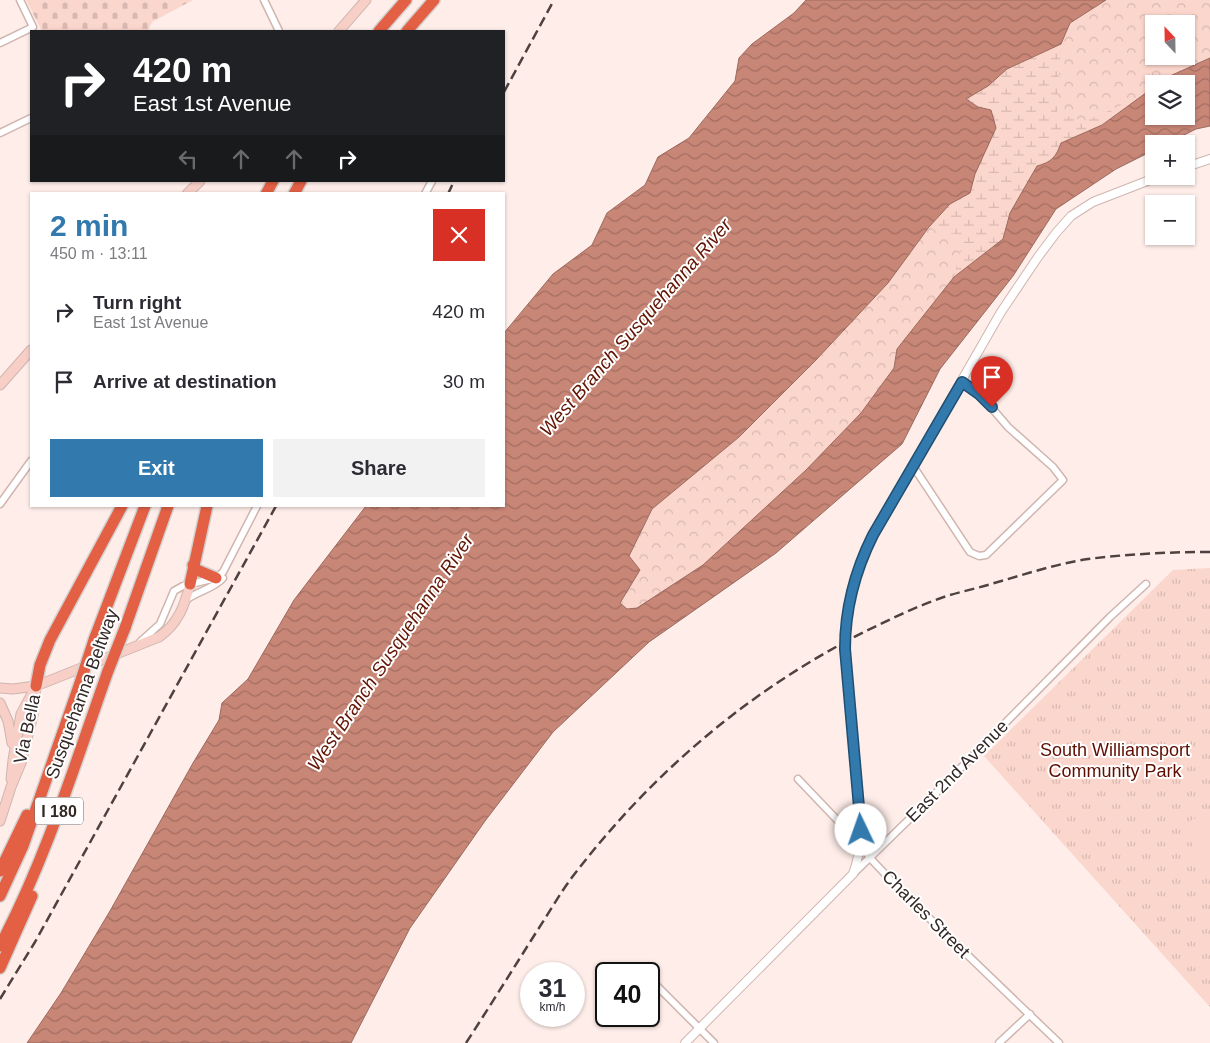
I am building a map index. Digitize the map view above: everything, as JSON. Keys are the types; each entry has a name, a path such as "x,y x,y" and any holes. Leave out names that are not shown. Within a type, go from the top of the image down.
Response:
{"highway":[{"path":"380,30 406,0"},
{"path":"408,30 434,0"},
{"path":"36,686 40,665 50,640 121,507"},
{"name":"Susquehanna Beltway","path":"0,896 23,846 94,640 145,507"},
{"name":"Susquehanna Beltway","path":"0,946 49,838 168,507"},
{"path":"190,584 207,507"},
{"path":"193,565 197,570 219,575"},
{"path":"0,871 56,750"},
{"path":"0,968 40,876 72,774"}],"main road":[{"path":"340,30 366,0"},
{"path":"191,192 199,182"},
{"path":"0,385 30,351"},
{"path":"0,688 13,689 36,686 164,634 176,621 186,600 190,584"},
{"name":"Via Bella","path":"11,788 13,760 21,714 36,686"},
{"name":"Via Bella","path":"0,821 21,763 33,715 36,686"},
{"path":"0,703 12,736 13,760"}],"street":[{"path":"0,43 33,27 20,0"},
{"path":"264,0 279,30"},
{"path":"0,133 30,118"},
{"path":"1195,164 1210,159"},
{"path":"853,874 861,845 860,810 845,632 850,597 861,559 878,526 1018,285 1038,257 1078,210 1110,194 1145,181"},
{"path":"913,466 970,552 982,557 1064,480 1053,467 1008,427 979,394 962,382"},
{"path":"0,504 30,462"},
{"path":"131,648 153,632 160,624 174,591 178,587 219,575 256,507"},
{"path":"186,600 193,594 217,584 223,578 219,575"},
{"name":"East 2nd Avenue","path":"685,1043 1110,617 1146,584"},
{"name":"Charles Street","path":"798,779 861,845 870,858 964,953 1059,1043"},
{"path":"660,989 714,1043"},
{"path":"999,1043 1030,1014"}],"green space":[{"path":"26,0 193,0 152,22 148,30 41,30"},
{"path":"1106,0 1210,0 1210,58 1195,65 1195,15 1145,15 1145,65 1194,65 1172,75 1145,75 1145,94 1102,125 1010,213 897,349 894,368 861,413 806,470 703,565 637,608 627,609 620,603 640,570 629,556 652,509 739,437 815,361 950,204 1061,44 1069,23"},
{"path":"1061,44 1057,114 1086,121 1139,97 1102,125 1061,143 1053,159 1037,166 1010,213 1003,239 954,277 964,235 939,232 929,227 950,204 970,193 991,110 978,107 966,99 988,86 1007,69"},
{"name":"South Williamsport Community Park","path":"1210,568 1210,1007 984,756 1173,570"},
{"path":"1210,811 1210,877 1182,825"}],"water":[{"name":"West Branch Susquehanna River","path":"806,0 1106,0 1070,23 1061,44 1007,69 988,86 966,99 978,107 991,110 996,128 975,174 970,193 950,204 929,227 888,283 815,361 739,437 652,509 629,556 640,570 620,603 627,609 637,608 703,565 806,470 861,413 894,368 897,349 954,277 1003,239 1010,213 1037,166 1053,158 1061,143 1102,125 1145,94 1145,125 1195,125 1195,75 1172,75 1210,58 1210,126 1196,129 1184,135 1145,135 1145,154 1116,169 1056,209 1013,276 940,369 902,444 776,553 649,642 553,732 485,821 410,928 351,1043 27,1043 61,993 110,911 219,720 222,703 248,679 294,600 365,507 505,507 505,332 553,274 592,245 607,213 645,185 658,157 689,138 735,81 739,58 752,44 794,13"}],"railway":[{"path":"505,90 554,0"},
{"path":"449,192 454,182"},
{"path":"0,999 35,942 275,507"},
{"path":"466,1043 564,889 603,838 669,769 742,708 781,681 821,655 864,632 947,596 1076,561 1118,556 1210,552"}],"route":[{"path":"861,830 845,649 845,632 854,579 861,559 873,535 962,382 979,394 992,407"}]}
